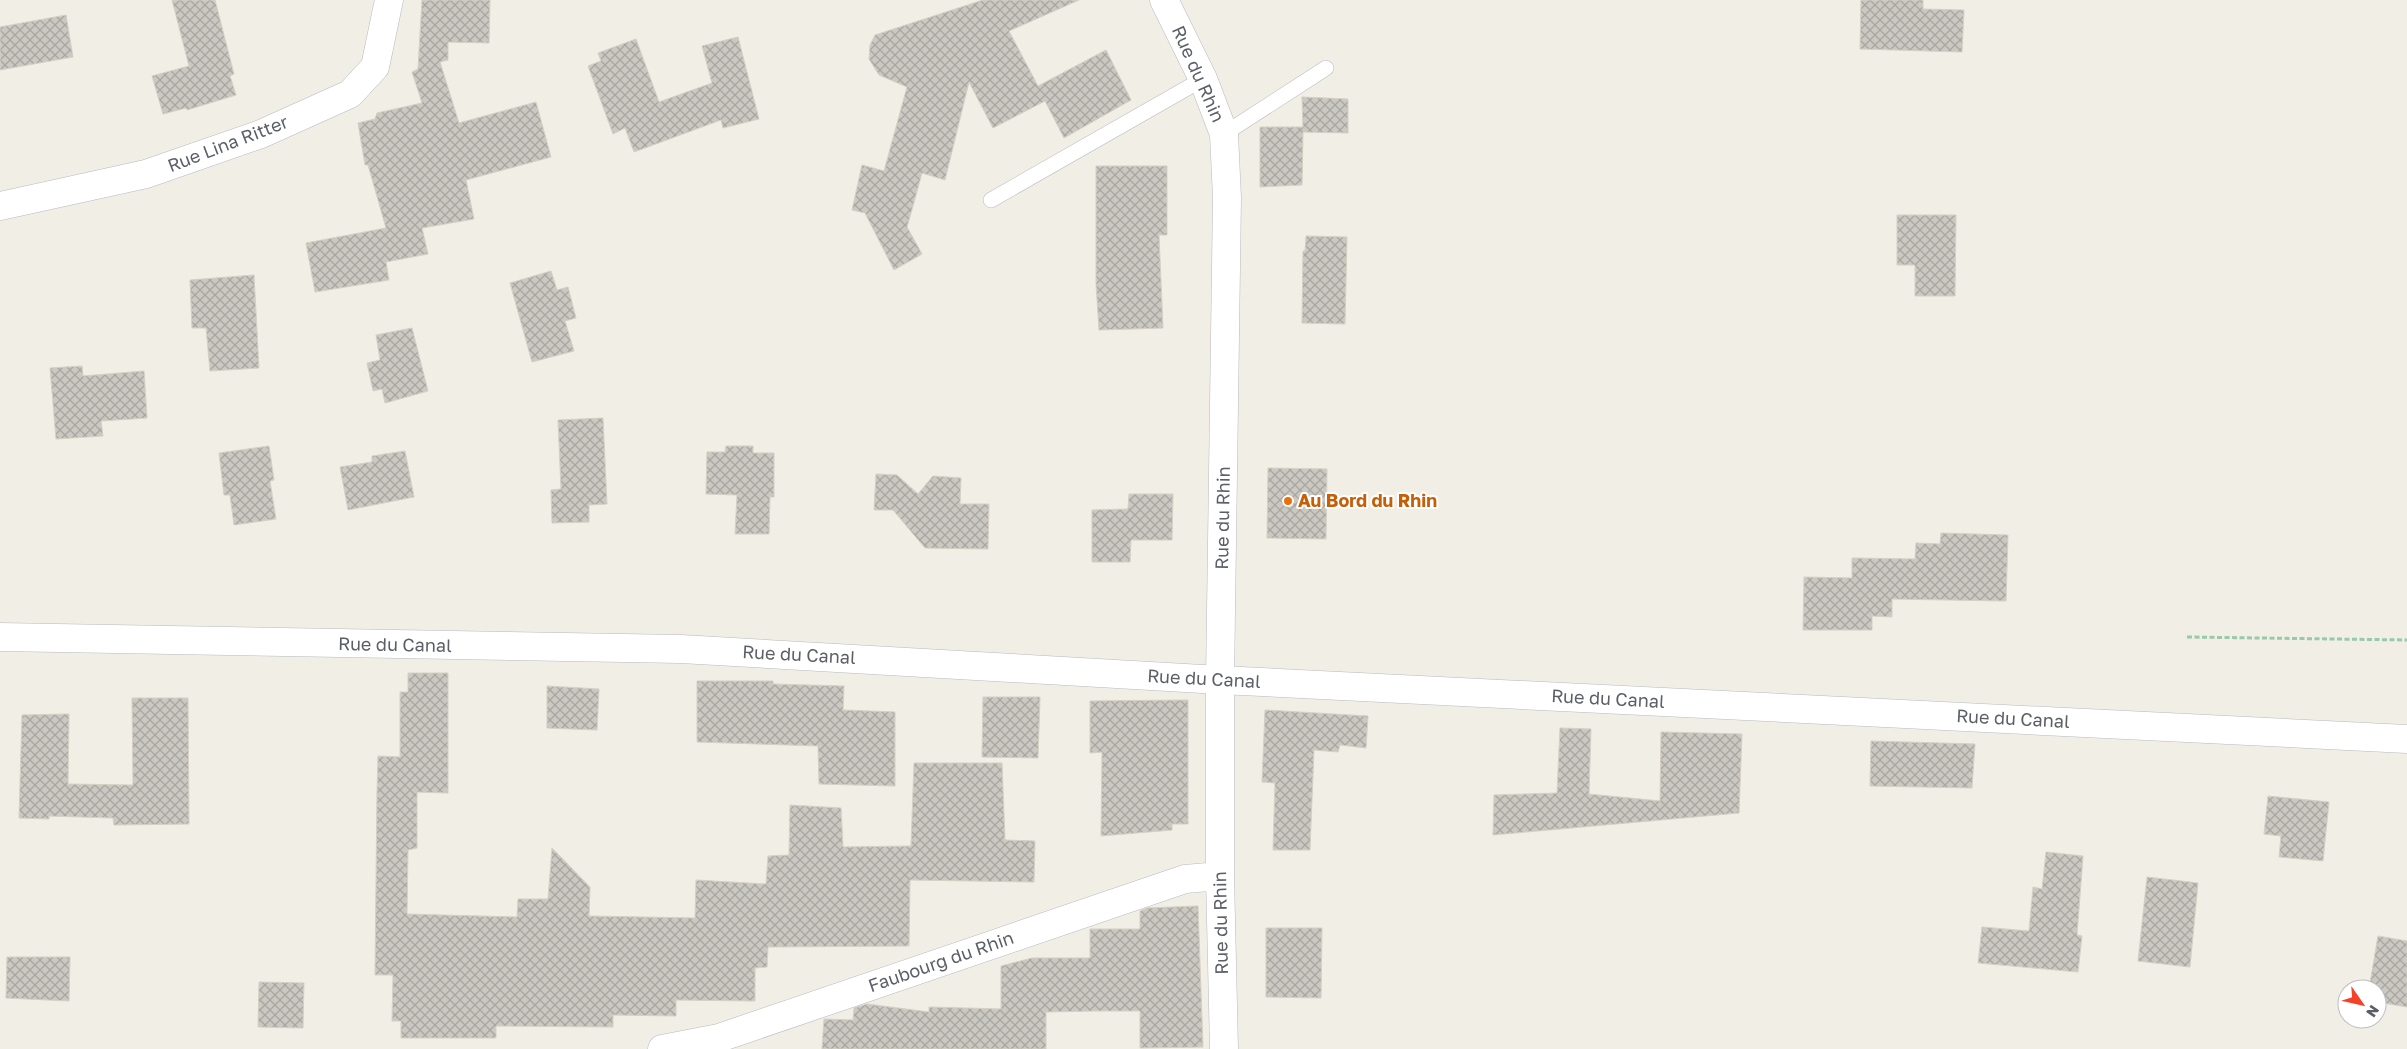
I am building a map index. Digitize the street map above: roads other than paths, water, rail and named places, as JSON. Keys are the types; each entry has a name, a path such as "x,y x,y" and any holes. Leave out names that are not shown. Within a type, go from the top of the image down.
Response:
{"street":[{"name":"Rue Lina Ritter","path":"0,206 146,174 260,134 350,94 375,67 389,0"},
{"name":"Rue du Rhin","path":"1164,0 1203,79 1224,134 1227,198 1220,680 1220,876 1224,1049"},
{"name":"Rue du Canal","path":"0,637 681,648 1220,680 2407,738"},
{"name":"Faubourg du Rhin","path":"662,1049 719,1038 1185,879 1220,876"}],"lane":[{"path":"1224,134 1326,68"},
{"path":"991,200 1203,79"}],"place":[{"name":"Au Bord du Rhin","path":"1288,501"}]}
